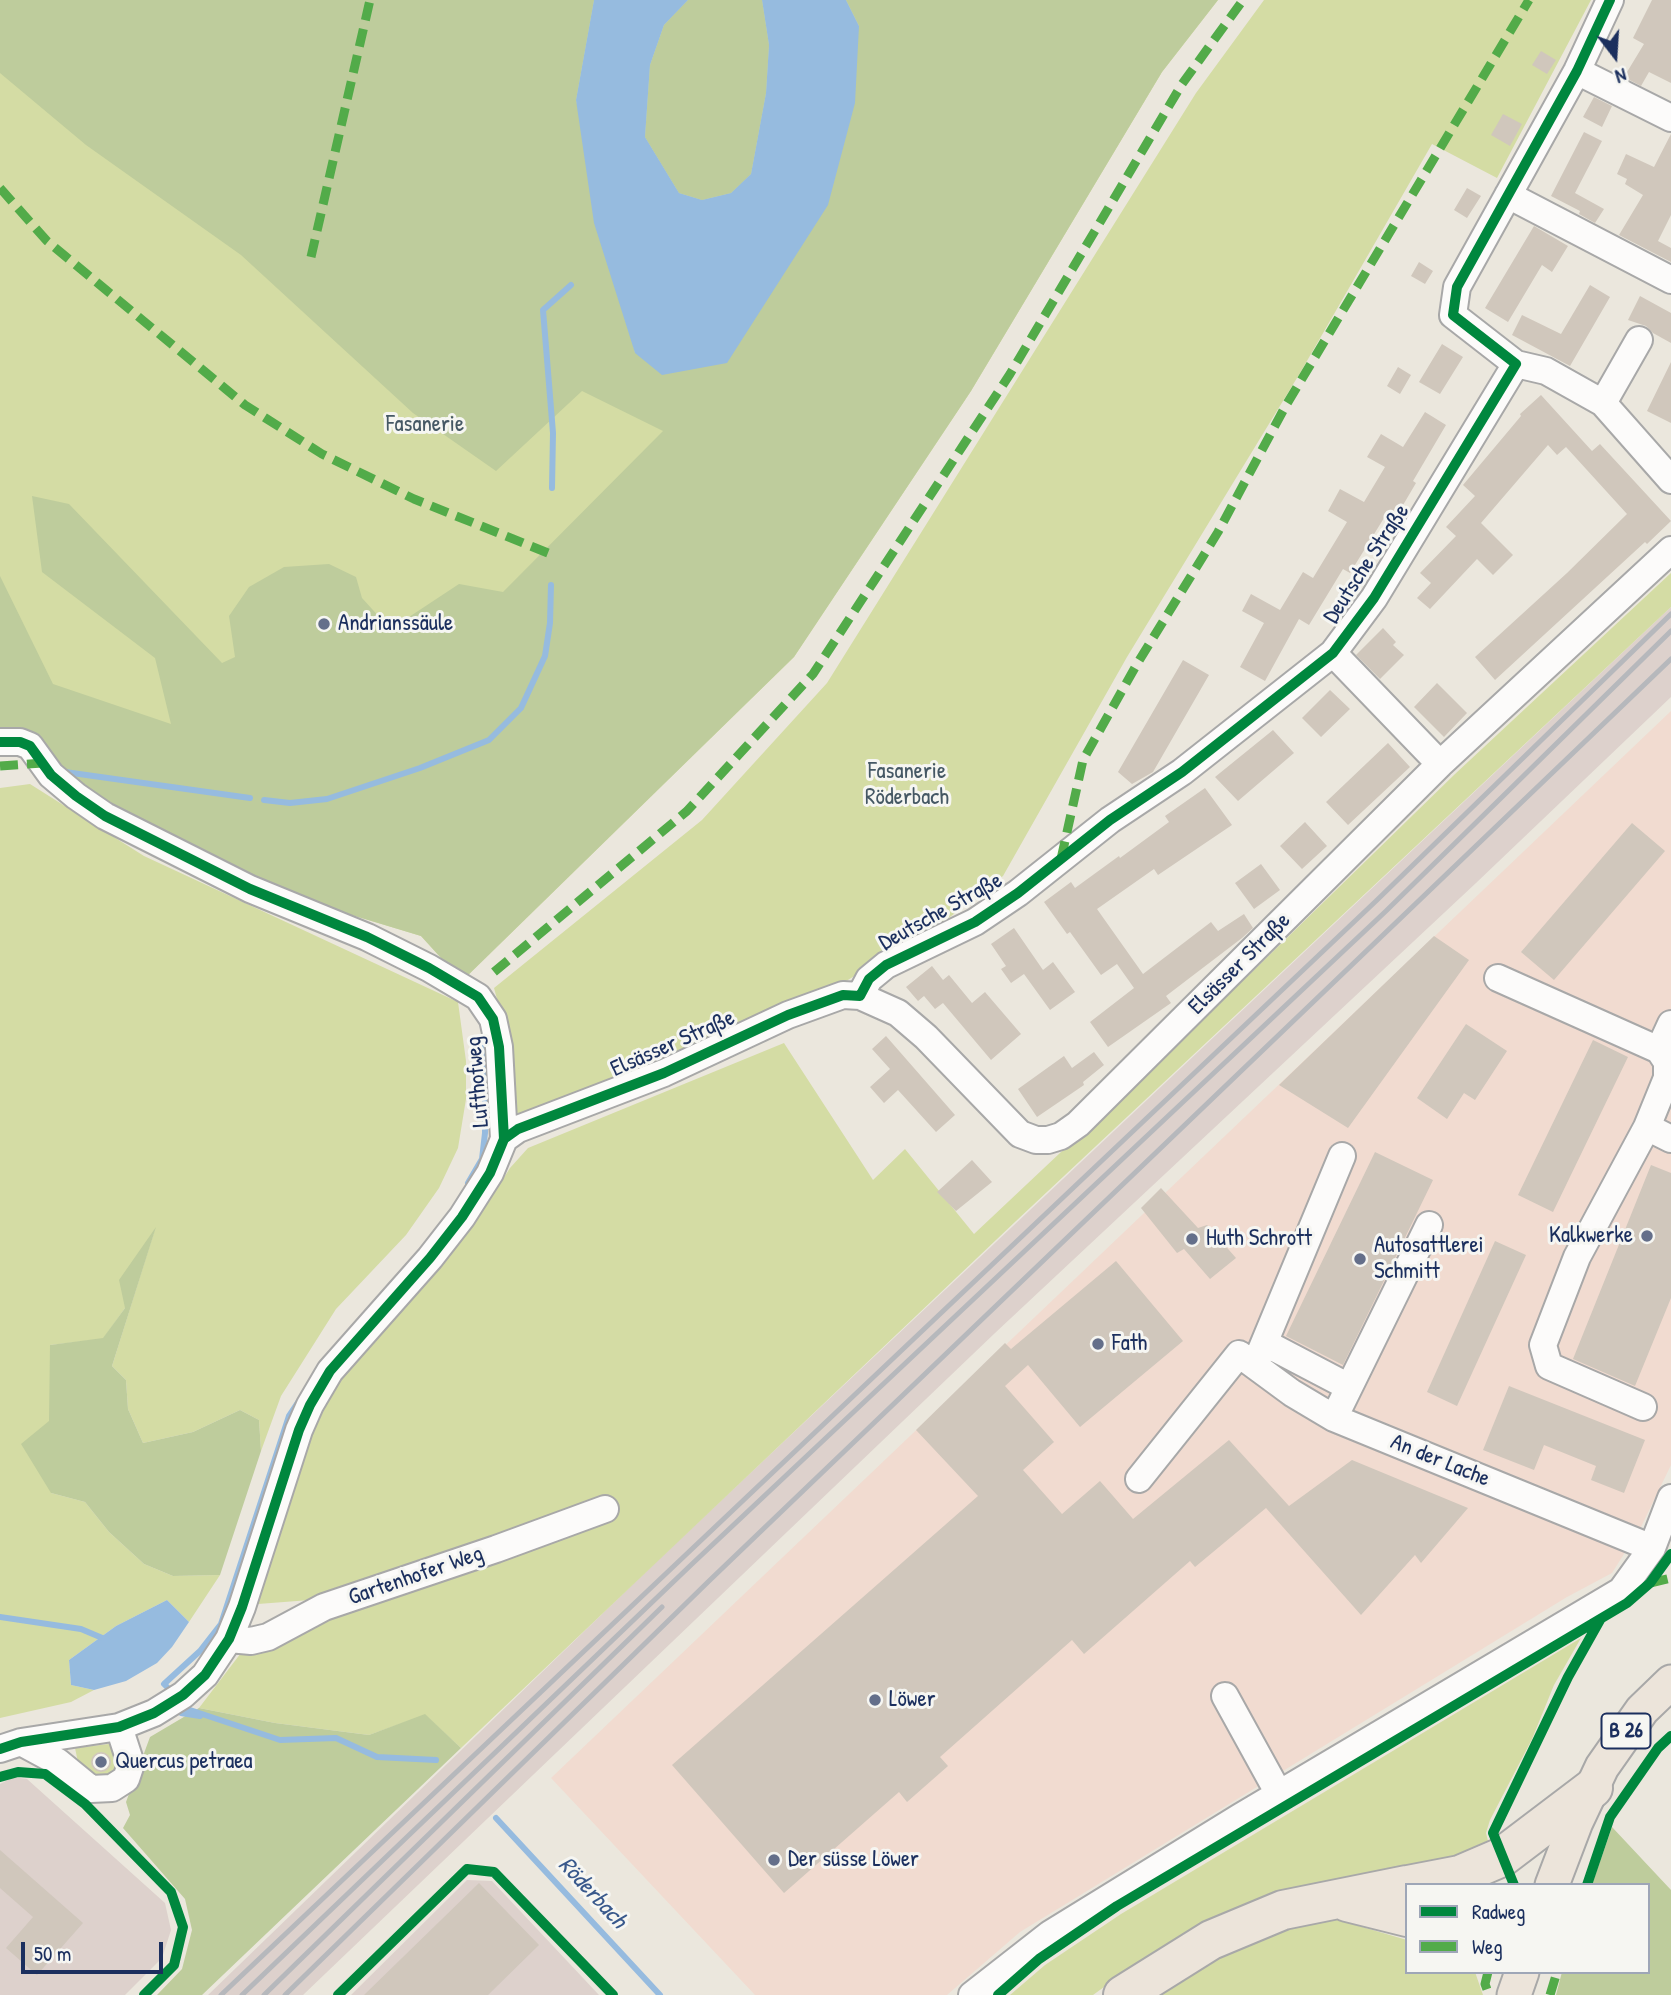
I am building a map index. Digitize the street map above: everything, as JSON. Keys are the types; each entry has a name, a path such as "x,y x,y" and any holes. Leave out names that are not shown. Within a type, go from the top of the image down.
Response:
{"highway":[{"path":"1418,1883 1460,1875 1502,1857 1593,1788"},
{"path":"1123,1995 1211,1940 1283,1910 1405,1885"},
{"path":"1324,1900 1357,1903 1405,1916"}],"main road":[{"name":"B 26","path":"1553,1883 1576,1822 1619,1741 1642,1710 1671,1682"},
{"path":"1514,1995 1521,1974"}],"street":[{"path":"1610,0 1577,71 1457,287 1454,315 1516,364 1546,371 1603,403 1671,480"},
{"path":"1577,71 1671,118"},
{"path":"1508,195 1671,280"},
{"path":"1603,403 1639,340"},
{"name":"Deutsche Straße","path":"860,996 869,979 886,965 975,922 1018,893 1110,820 1182,772 1333,653 1374,598 1516,364"},
{"name":"Elsässer Straße","path":"504,1139 518,1129 664,1073 788,1015 843,995 860,996 898,1013 926,1037 1020,1134 1036,1140 1061,1136 1078,1124 1440,764 1671,550"},
{"path":"1333,653 1440,764"},
{"name":"Lufthofweg","path":"0,742 30,746 51,775 105,816 250,889 367,937 429,968 478,997 493,1019 499,1047 504,1139 490,1173 463,1217 330,1371 310,1405 299,1430 242,1607 229,1639 205,1675 183,1695 154,1713 119,1727 10,1746"},
{"path":"1498,978 1658,1050 1667,1062 1667,1078 1647,1127 1577,1257 1542,1345 1549,1366 1643,1407"},
{"path":"1658,1050 1671,1024"},
{"path":"1647,1127 1671,1139"},
{"path":"1139,1479 1253,1354 1342,1156"},
{"path":"1334,1418 1429,1225"},
{"path":"1253,1354 1349,1387"},
{"name":"An der Lache","path":"1253,1354 1293,1393 1334,1418 1652,1548"},
{"path":"972,1995 1050,1934 1621,1591 1652,1548 1671,1498"},
{"name":"Gartenhofer Weg","path":"229,1639 251,1640 268,1637 324,1607 496,1549 605,1508"},
{"path":"1225,1696 1279,1794"},
{"path":"10,1746 58,1762 91,1789 112,1788 126,1779 131,1764 119,1727"}],"shaded area":[{"path":"1671,607 1671,697 1476,883 995,1333 303,1995 208,1995 658,1560"},
{"path":"1671,711 1671,1465 1641,1527 1612,1573 1567,1597 1020,1932 947,1995 755,1995 551,1778"},
{"path":"14,1777 27,1779 165,1903 171,1930 162,1958 125,1995 0,1995 0,1784"},
{"path":"467,1880 492,1881 599,1995 351,1995"}],"green space":[{"name":"Fasanerie","path":"0,0 1218,0 1162,72 971,391 794,657 462,981 421,936 322,906 0,742"},
{"name":"Fasanerie","path":"0,0 594,0 576,100 635,353 859,26 846,0 1218,0 1162,72 971,391 794,657 462,981 421,936 322,906 181,846 0,742 0,576 53,684 171,724 155,658 42,572 32,496 69,504 222,663 235,657 229,616 249,587 284,567 329,564 356,577 362,598 382,620 409,617 459,584 503,592 663,431 582,391 496,471 413,413 241,255 86,145 0,73"},
{"path":"688,0 762,0 769,45 766,93 751,174 731,193 702,200 679,193 645,137 650,65 664,25"},
{"name":"Fasanerie Röderbach","path":"1264,0 1591,0 1497,178 1432,144 1300,373 1127,657 1003,876 946,920 843,983 625,1079 523,1116 509,1108 512,1053 494,988 702,820 827,683 1196,93"},
{"path":"1671,573 1671,607 1016,1221 461,1748 425,1715 369,1735 275,1723 199,1708 244,1649 336,1598 258,1604 295,1476 325,1399 351,1364 480,1215 510,1168 528,1148 784,1043 873,1180 905,1149 974,1234 1252,972 1455,774"},
{"path":"30,784 144,856 458,1002 466,1061 466,1099 458,1148 439,1188 406,1235 336,1309 281,1396 261,1451 259,1420 240,1410 193,1432 143,1443 128,1409 126,1380 112,1366 155,1229 125,1308 103,1339 50,1345 51,1493 85,1502 109,1532 144,1564 173,1576 220,1575 189,1622 167,1600 116,1626 69,1660 71,1685 94,1690 71,1702 0,1718 0,788"},
{"path":"156,1227 112,1366 126,1380 128,1409 143,1443 193,1432 240,1410 259,1420 261,1451 220,1575 173,1576 144,1564 109,1532 85,1502 51,1493 21,1444 49,1421 50,1345 103,1338 125,1308 119,1280"},
{"path":"1581,1638 1554,1685 1532,1739 1490,1820 1486,1833 1489,1845 1122,1974 1093,1995 1010,1995 1045,1965 1121,1914"},
{"path":"199,1708 275,1723 369,1735 425,1714 461,1748 202,1995 157,1995 182,1969 192,1930 185,1899 123,1828 130,1815 126,1802 150,1737"},
{"path":"109,1744 117,1751 119,1763 114,1775 92,1778 79,1767 75,1748"},
{"path":"1612,1827 1671,1890 1671,1995 1556,1995 1561,1974 1650,1974 1650,1883 1593,1883"},
{"path":"1328,1917 1405,1939 1405,1974 1476,1974 1483,1995 1147,1995 1217,1952 1287,1923"}],"water":[{"path":"594,0 688,0 664,25 650,65 645,137 679,193 702,200 731,193 751,174 766,93 769,45 762,0 846,0 859,26 855,103 828,205 727,363 662,375 635,353 594,223 576,100"},
{"path":"167,1600 189,1622 157,1663 126,1681 94,1690 71,1685 69,1660 116,1626"}],"building":[{"path":"1652,0 1671,0 1671,83 1649,72 1641,86 1624,77 1644,44 1633,38"},
{"path":"1541,51 1556,60 1547,74 1532,65"},
{"path":"1594,97 1612,106 1602,127 1583,117"},
{"path":"1503,114 1522,124 1510,146 1491,135"},
{"path":"1584,132 1602,141 1575,193 1604,209 1595,223 1579,214 1580,211 1551,196"},
{"path":"1671,134 1671,215 1658,241 1671,248 1671,262 1619,235 1643,195 1625,184 1627,179 1617,174 1626,154 1654,167"},
{"path":"1467,188 1481,196 1467,218 1454,210"},
{"path":"1534,226 1568,246 1552,272 1542,265 1508,322 1485,308"},
{"path":"1419,262 1433,271 1425,284 1411,276"},
{"path":"1590,285 1610,297 1570,366 1512,335 1522,315 1561,334"},
{"path":"1640,296 1671,313 1671,343 1646,326 1628,320"},
{"path":"1442,344 1463,357 1440,394 1419,382"},
{"path":"1671,362 1671,423 1647,411"},
{"path":"1398,367 1411,375 1400,394 1387,386"},
{"path":"1541,395 1592,451 1600,444 1671,521 1495,680 1475,657 1627,514 1566,447 1557,455 1548,445 1481,523 1513,555 1493,575 1477,559 1430,609 1417,598 1431,583 1420,573 1456,536 1446,527 1475,496 1463,485 1520,414"},
{"path":"1425,412 1446,425 1413,481 1416,483 1393,522 1384,518 1350,573 1343,569 1309,625 1299,619 1265,681 1240,667 1264,623 1242,611 1251,594 1280,610 1303,572 1313,578 1347,522 1328,511 1340,489 1364,502 1385,467 1367,457 1381,434 1403,447"},
{"path":"1383,628 1396,642 1393,645 1404,655 1380,679 1356,655"},
{"path":"1183,660 1209,675 1153,772 1132,784 1118,772"},
{"path":"1437,683 1467,713 1444,737 1414,707"},
{"path":"1330,690 1350,709 1321,737 1302,718"},
{"path":"1273,730 1294,753 1238,801 1215,777"},
{"path":"1388,743 1410,767 1348,825 1326,802"},
{"path":"1205,788 1232,825 1158,875 1154,869 1097,909 1143,974 1211,922 1218,931 1244,914 1253,928 1166,996 1171,1003 1108,1047 1090,1022 1134,988 1117,964 1101,975 1044,902 1071,882 1075,888 1119,856 1120,858 1169,822 1165,816"},
{"path":"1305,822 1327,846 1302,869 1280,846"},
{"path":"1632,823 1665,851 1554,980 1521,952"},
{"path":"1261,864 1280,890 1254,909 1235,883"},
{"path":"1014,928 1043,970 1053,962 1075,992 1050,1010 1024,974 1011,983 1001,969 1006,966 991,944"},
{"path":"1434,936 1469,960 1348,1128 1279,1085"},
{"path":"932,966 943,980 949,975 972,1003 985,992 1021,1034 991,1060 943,1003 935,1009 924,996 918,1001 906,987"},
{"path":"1466,1024 1507,1051 1475,1100 1464,1093 1447,1119 1417,1098"},
{"path":"886,1036 955,1115 936,1132 898,1090 884,1103 870,1087 890,1069 872,1049"},
{"name":"Kalkwerke","path":"1593,1040 1628,1057 1553,1212 1518,1195"},
{"path":"1094,1052 1104,1065 1083,1082 1084,1085 1037,1117 1018,1089 1064,1056 1072,1068"},
{"name":"Autosattlerei Schmitt","path":"1375,1152 1433,1180 1343,1365 1286,1336"},
{"path":"972,1160 992,1182 956,1211 937,1192"},
{"name":"Kalkwerke","path":"1651,1165 1671,1173 1671,1298 1635,1386 1573,1359"},
{"name":"Huth Schrott","path":"1161,1188 1198,1228 1207,1225 1236,1258 1210,1279 1184,1249 1177,1253 1141,1208"},
{"path":"1495,1241 1526,1255 1457,1406 1427,1392"},
{"path":"1116,1261 1183,1341 1080,1427 1028,1365 1005,1386 1054,1442 1023,1470 1062,1514 1100,1481 1133,1519 1229,1440 1289,1506 1352,1460 1468,1508 1421,1563 1415,1555 1361,1615 1266,1508 1195,1567 1190,1561 1084,1654 1072,1640 940,1757 948,1766 907,1802 899,1792 784,1893 672,1765 978,1496 916,1430 1005,1343 1011,1349"},
{"path":"1509,1386 1645,1440 1624,1493 1591,1480 1596,1466 1544,1445 1534,1470 1483,1450"},
{"name":"Quercus petraea","path":"97,1752 105,1752 111,1762 105,1772 97,1772 91,1766 91,1758"},
{"path":"0,1850 83,1923 37,1975 6,1948 33,1917 0,1888"},
{"path":"479,1883 539,1945 488,1995 364,1995"}],"waterway":[{"path":"552,488 553,433 543,310 571,285"},
{"path":"264,800 290,803 327,799 420,768 489,740 521,708 545,656 550,623 551,585"},
{"path":"65,772 250,798"},
{"path":"468,1183 482,1159 485,1133 485,1040"},
{"path":"168,1688 164,1684 200,1651 221,1624 289,1416 299,1401"},
{"path":"0,1617 81,1629 107,1640"},
{"name":"Röderbach","path":"187,1709 280,1740 336,1738 377,1757 436,1760"},
{"path":"181,1713 200,1716"},
{"name":"Röderbach","path":"496,1818 660,1995"}],"railway":[{"path":"221,1995 1376,901 1671,614"},
{"path":"242,1995 692,1564 1386,911 1671,631"},
{"path":"285,1995 710,1580 1671,659"},
{"path":"264,1995 662,1607"}],"marked path":[{"path":"311,257 370,0"},
{"path":"494,972 687,811 813,674 1010,374 1182,84 1243,0"},
{"path":"1061,859 1083,760 1137,664 1218,532 1285,407 1529,0"},
{"path":"0,188 47,241 245,405 322,454 414,499 553,555"},
{"path":"0,766 43,763"},
{"path":"1650,1583 1671,1578"},
{"path":"1488,1974 1485,1984 1489,1995"},
{"path":"1550,1995 1556,1974"}],"cycle path":[{"path":"504,1139 518,1129 664,1073 788,1015 843,995 860,996 869,979 886,965 975,922 1018,893 1110,820 1182,772 1333,653 1374,598 1516,364 1453,315 1457,287 1577,71 1610,0"},
{"path":"0,742 20,742 30,746 51,775 105,816 250,889 367,937 429,968 478,997 493,1019 499,1047 504,1139 490,1173 462,1217 430,1258 330,1371 310,1405 299,1430 242,1607 229,1639 205,1675 183,1695 154,1713 119,1727 21,1742 0,1749"},
{"path":"998,1995 1039,1959 1117,1906 1627,1603 1650,1583 1671,1554"},
{"path":"1513,1883 1493,1833 1568,1677 1600,1620"},
{"path":"1588,1883 1610,1817 1658,1748 1671,1736"},
{"path":"0,1777 18,1772 45,1774 85,1804 171,1892 183,1927 174,1965 144,1995"},
{"path":"338,1995 467,1869 494,1872 613,1995"}],"place":[{"name":"Andrianssäule","path":"324,624"},
{"name":"Kalkwerke","path":"1647,1236"},
{"name":"Huth Schrott","path":"1192,1239"},
{"name":"Autosattlerei Schmitt","path":"1360,1259"},
{"name":"Fath","path":"1098,1344"},
{"name":"Löwer","path":"875,1700"},
{"name":"Quercus petraea","path":"101,1762"},
{"name":"Der süsse Löwer","path":"774,1860"}]}
